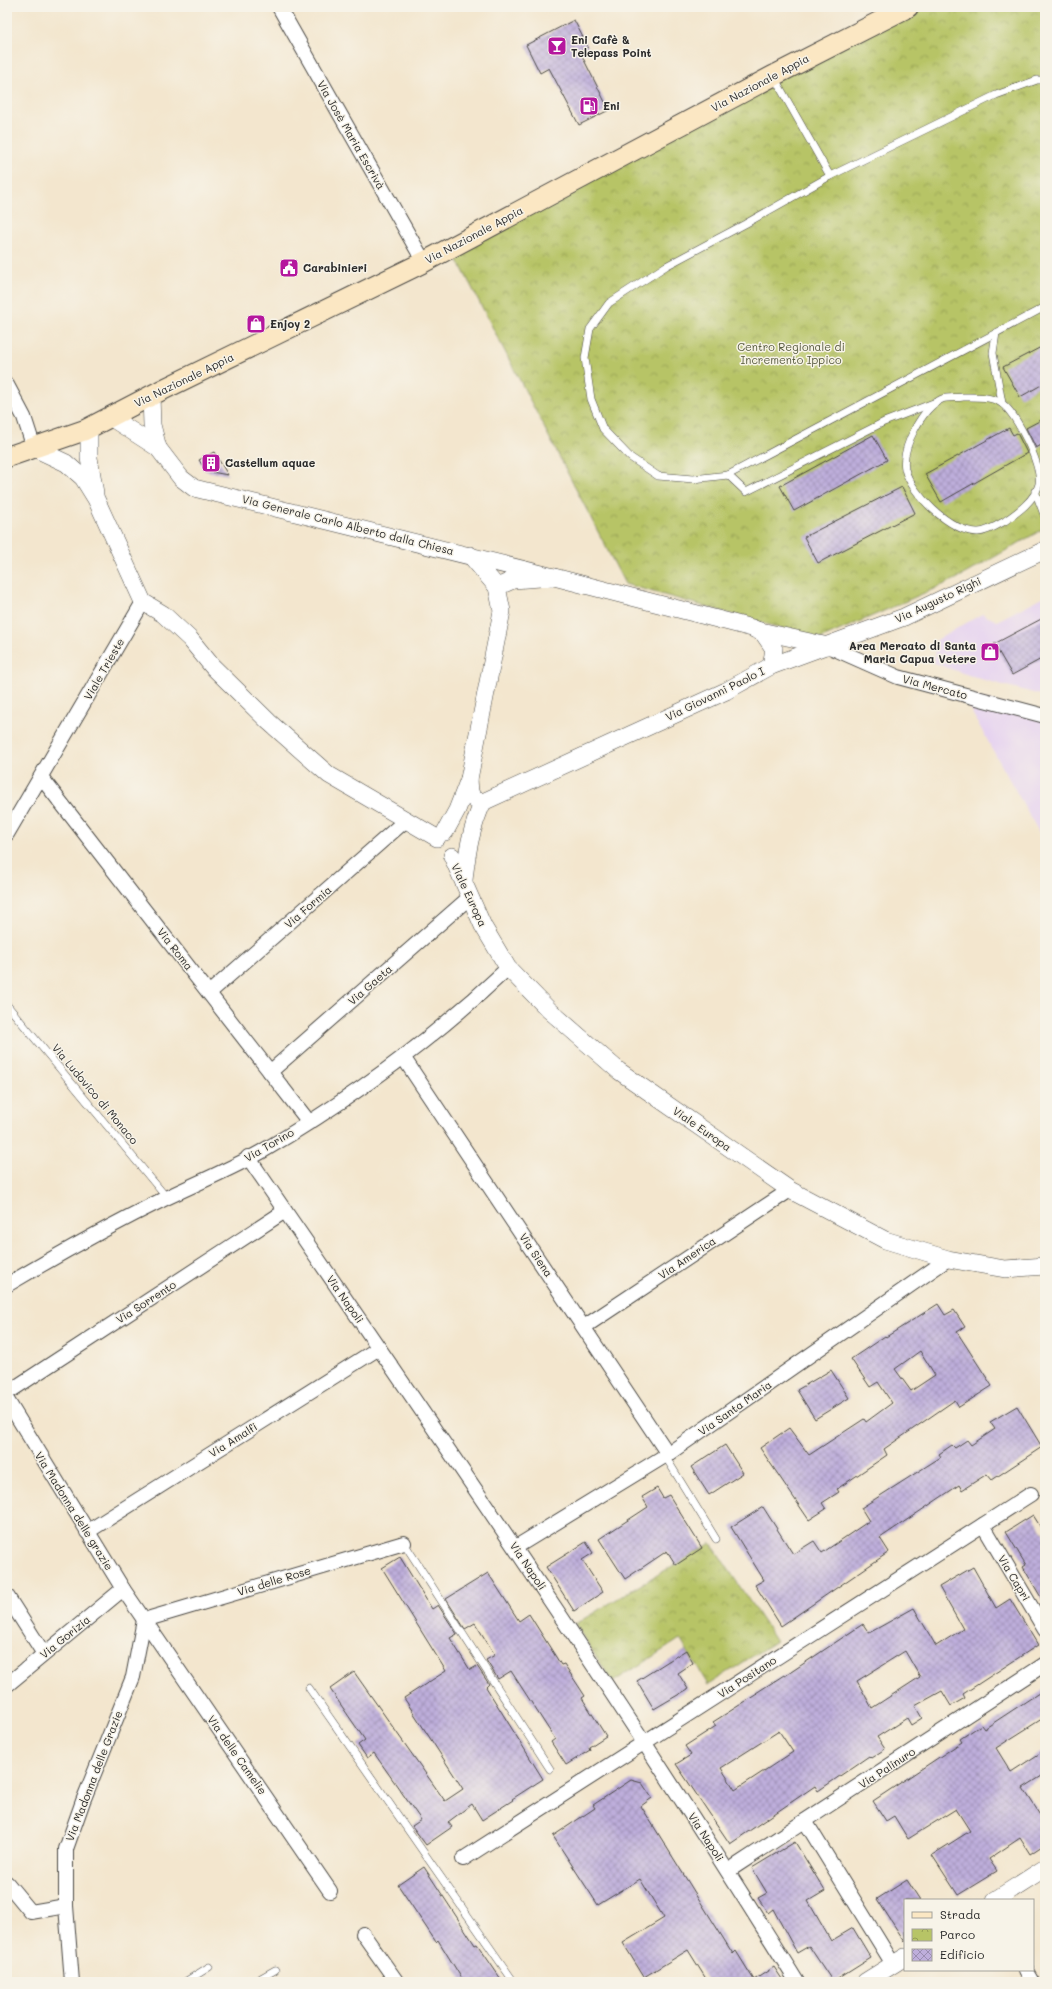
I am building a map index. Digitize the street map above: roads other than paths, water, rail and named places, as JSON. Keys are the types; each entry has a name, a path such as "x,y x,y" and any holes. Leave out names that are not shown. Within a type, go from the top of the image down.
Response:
{"main road":[{"name":"Via Nazionale Appia","path":"7,457 89,428 424,262 773,76 908,7"}],"street":[{"name":"Via Josè Maria Escrivà","path":"279,7 424,262"},
{"path":"7,385 24,417 34,448 66,463 83,478 96,499 143,602 163,614 190,638 212,666 268,722 329,775 406,820 441,835 456,811 469,779 502,611 497,587 470,555"},
{"name":"Via Generale Carlo Alberto dalla Chiesa","path":"151,396 152,425 158,448"},
{"name":"Via Generale Carlo Alberto dalla Chiesa","path":"110,417 158,448 181,478 194,488 554,577"},
{"path":"89,428 89,458 96,499"},
{"name":"Via Augusto Righi","path":"771,666 904,617 1045,550"},
{"name":"Via Giovanni Paolo I","path":"483,802 726,691 771,666 774,649 763,633 752,628 554,577 513,580 497,587"},
{"name":"Viale Trieste","path":"7,834 143,602"},
{"path":"752,628 828,646"},
{"name":"Via Mercato","path":"828,646 898,677 1045,716"},
{"name":"Via Roma","path":"41,777 309,1122"},
{"path":"464,880 467,848 472,829 483,802 475,800 470,793 469,779"},
{"name":"Via Formia","path":"209,993 406,820"},
{"name":"Viale Europa","path":"441,835 450,831 457,835 461,843 458,851 452,856 464,880 483,926 508,968 549,1010 620,1071 790,1190 885,1240 948,1259 1005,1269 1045,1266"},
{"name":"Via Gaeta","path":"270,1072 470,897"},
{"name":"Via Torino","path":"7,1285 71,1246 248,1158 309,1122 403,1057 458,1014 508,968"},
{"name":"Via Siena","path":"403,1057 584,1327 666,1455"},
{"name":"Via Napoli","path":"248,1158 516,1547 728,1871 797,1982"},
{"name":"Via America","path":"584,1327 790,1190"},
{"name":"Via Sorrento","path":"7,1393 285,1211"},
{"name":"Via Santa Maria","path":"516,1547 666,1455 948,1259"},
{"name":"Via Amalfi","path":"87,1532 379,1348"},
{"name":"Via Madonna delle grazie","path":"7,1400 87,1532 144,1620"},
{"name":"Via Positano","path":"462,1859 1031,1494"},
{"name":"Via Capri","path":"983,1525 1045,1630"},
{"name":"Via delle Rose","path":"144,1620 404,1543"},
{"name":"Via Gorizia","path":"7,1685 123,1589"},
{"path":"7,1596 44,1654"},
{"name":"Via delle Camelie","path":"144,1620 330,1891"},
{"name":"Via Madonna delle Grazie","path":"72,1982 66,1906 66,1850 83,1801 133,1677 144,1620"},
{"name":"Via Palinuro","path":"728,1871 1045,1664"},
{"path":"805,1821 885,1972"},
{"path":"997,1899 1045,1868"},
{"path":"7,1883 31,1912 66,1906"},
{"path":"363,1934 397,1982"},
{"path":"1027,1971 1033,1982"}],"lane":[{"path":"773,76 830,176"},
{"path":"1045,80 1037,80 996,94 830,176 633,286 609,303 590,329 585,358 591,399 603,429 630,457 658,476 693,479 728,475 1045,307"},
{"path":"942,399 927,412 914,431 905,453 905,469 913,486 936,512 960,529 978,533 999,525 1019,512 1035,492 1039,483 1034,458 1021,428 1002,403 993,353 996,334"},
{"path":"728,475 746,492 884,422 942,399 985,398 1002,403"},
{"path":"1035,492 1045,516"},
{"name":"Via Ludovico di Monaco","path":"7,1005 167,1198"},
{"path":"666,1455 716,1539"},
{"path":"404,1543 550,1769"},
{"path":"309,1688 514,1982"},
{"path":"185,1982 210,1967"},
{"path":"254,1982 275,1970"}],"place":[{"name":"Eni Cafè & Telepass Point","path":"557,46"},
{"name":"Eni","path":"589,106"},
{"name":"Carabinieri","path":"289,268"},
{"name":"Enjoy 2","path":"256,324"},
{"name":"Castellum aquae","path":"211,463"},
{"name":"Area Mercato di Santa Maria Capua Vetere","path":"990,652"}],"park label":[{"name":"Centro Regionale di Incremento Ippico","path":"791,353"}]}
